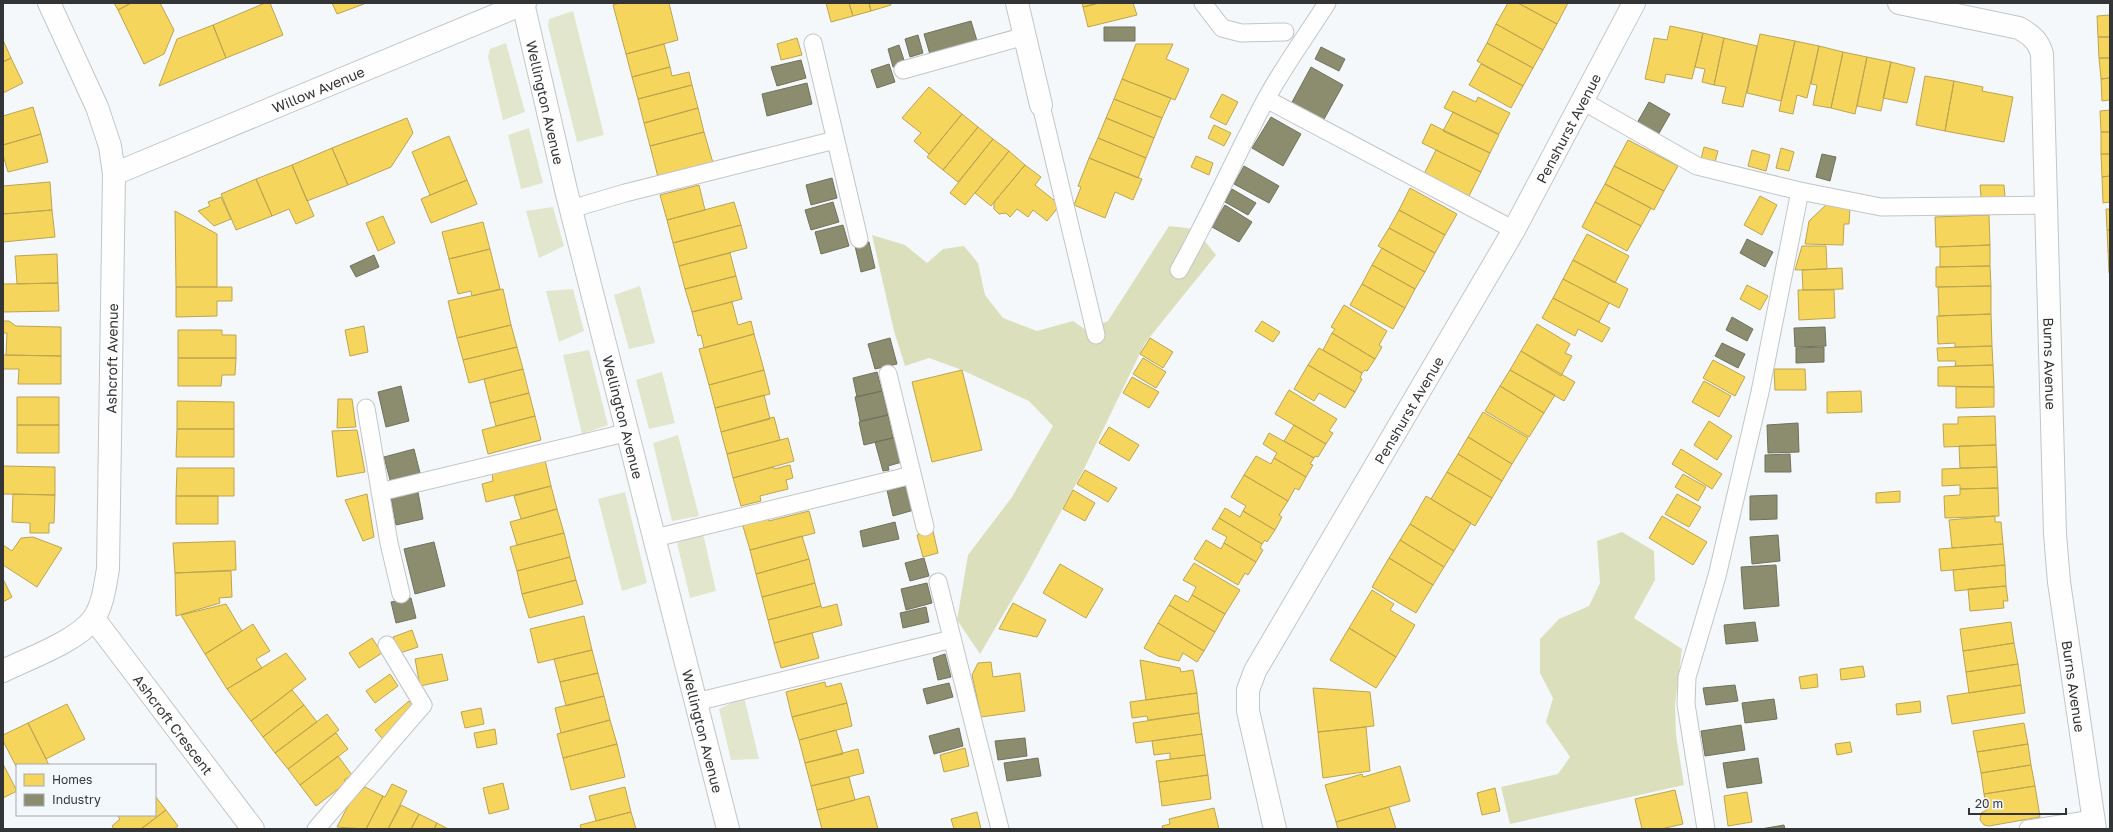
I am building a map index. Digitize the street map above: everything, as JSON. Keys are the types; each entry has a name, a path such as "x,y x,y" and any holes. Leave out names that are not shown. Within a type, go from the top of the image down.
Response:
{"street":[{"name":"Ashcroft Avenue","path":"3,671 75,636 94,619 102,597 108,569 114,174 110,146 97,107 49,3"},
{"name":"Willow Avenue","path":"114,174 524,3"},
{"name":"Wellington Avenue","path":"524,3 571,208 629,432 728,829"},
{"path":"1017,3 1041,105"},
{"name":"Penshurst Avenue","path":"1275,829 1248,711 1248,690 1255,671 1514,230 1634,3"},
{"name":"Burns Avenue","path":"1899,3 2019,28 2031,34 2039,43 2042,60 2055,534 2059,582 2094,824"},
{"name":"Ashcroft Crescent","path":"94,619 253,829"}],"lane":[{"path":"1203,3 1222,28 1241,33 1285,32"},
{"path":"1179,270 1203,228 1240,148 1266,99 1327,3"},
{"path":"903,70 1025,36"},
{"path":"813,43 859,239"},
{"path":"1266,99 1514,230"},
{"path":"1582,100 1697,166 1800,191 1881,207 2045,205"},
{"path":"1041,105 1096,335"},
{"path":"571,208 835,140"},
{"path":"1706,829 1686,704 1687,677 1717,576 1760,392 1800,191"},
{"path":"888,374 925,527"},
{"path":"366,408 389,543 401,594"},
{"path":"380,492 629,432"},
{"path":"655,538 912,475"},
{"path":"938,582 1000,829"},
{"path":"696,702 952,639"},
{"path":"316,829 423,704 387,645"},
{"path":"2028,829 2094,824"}],"green space":[{"path":"573,11 604,135 577,142 548,26 549,19"},
{"path":"506,43 525,112 503,120 488,57 490,49"},
{"path":"529,128 543,183 521,189 508,135"},
{"path":"553,207 564,246 539,258 526,211"},
{"path":"1169,226 1195,229 1216,255 1145,343 1083,471 1026,576 980,654 957,620 968,555 1012,497 1053,426 1029,401 962,370 929,358 905,366 894,331 872,235 905,245 927,263 943,249 964,246 978,263 985,295 1003,318 1037,331 1073,321 1086,330 1108,321"},
{"path":"640,286 655,343 629,349 614,295"},
{"path":"573,289 584,331 559,342 546,291"},
{"path":"589,350 608,425 582,434 563,355"},
{"path":"662,372 675,423 649,429 636,380"},
{"path":"678,435 699,516 672,521 653,443"},
{"path":"625,492 647,583 622,591 598,499"},
{"path":"1622,532 1654,551 1655,580 1634,618 1682,649 1675,704 1676,735 1684,785 1510,824 1501,787 1558,774 1570,757 1546,722 1553,698 1540,673 1540,639 1559,619 1589,606 1600,583 1597,541"},
{"path":"703,533 716,591 690,598 677,543"},
{"path":"744,697 759,759 731,760 719,709"}],"building: Homes":[{"path":"114,3 131,3 118,10"},
{"path":"131,3 160,3 174,30 164,54 144,64 118,10"},
{"path":"265,3 270,3 283,35 226,58 213,25"},
{"path":"332,3 364,3 364,4 337,14"},
{"path":"620,3 669,3 678,40 626,54 613,5"},
{"path":"826,3 849,3 853,16 831,22"},
{"path":"849,3 869,3 871,11 853,16"},
{"path":"869,3 890,3 891,5 871,11"},
{"path":"1082,3 1099,3 1083,7"},
{"path":"1099,3 1133,3 1137,15 1088,27 1083,7"},
{"path":"1508,3 1518,3 1557,24 1543,50 1496,24"},
{"path":"1518,3 1568,3 1557,24"},
{"path":"2110,15 2110,37 2098,37 2097,16"},
{"path":"1496,24 1543,50 1533,68 1487,43"},
{"path":"213,25 226,58 159,86 177,39"},
{"path":"1670,26 1703,33 1692,79 1666,74 1664,83 1645,79 1654,38 1667,40"},
{"path":"1703,33 1724,38 1714,85 1702,82 1705,69 1695,67"},
{"path":"1760,34 1795,41 1781,101 1747,93"},
{"path":"2098,37 2110,37 2110,58 2099,58"},
{"path":"797,38 802,55 781,60 777,44"},
{"path":"1724,38 1757,46 1743,107 1722,103 1726,87 1714,85"},
{"path":"3,40 11,58 3,62"},
{"path":"1795,41 1819,46 1807,98 1797,95 1793,114 1779,111"},
{"path":"1487,43 1533,68 1523,86 1477,61"},
{"path":"664,44 670,67 632,77 626,54"},
{"path":"1136,44 1173,44 1166,59 1189,69 1175,100 1122,79"},
{"path":"1819,46 1843,52 1831,108 1813,105 1817,85 1811,84"},
{"path":"1843,52 1867,57 1855,114 1831,108"},
{"path":"1867,57 1891,62 1881,111 1857,106"},
{"path":"11,58 23,83 3,93 3,62"},
{"path":"2099,58 2110,58 2110,78 2101,79"},
{"path":"1891,62 1915,68 1907,103 1883,98"},
{"path":"1481,64 1523,86 1511,108 1469,85"},
{"path":"670,67 672,76 689,72 692,85 638,99 632,77"},
{"path":"1925,76 1954,81 1945,131 1916,125"},
{"path":"2110,78 2110,100 2102,101 2101,79"},
{"path":"1122,79 1171,98 1162,118 1114,99"},
{"path":"1954,81 1983,87 1982,91 2013,97 2004,142 1945,131"},
{"path":"692,85 698,108 644,123 638,99"},
{"path":"929,87 962,114 929,154 914,141 921,133 902,118"},
{"path":"1453,91 1476,102 1478,97 1510,113 1499,134 1444,108"},
{"path":"1222,94 1238,102 1226,125 1210,117"},
{"path":"1114,99 1162,118 1154,138 1106,118"},
{"path":"33,107 41,134 3,145 3,116"},
{"path":"698,108 704,132 650,146 644,123"},
{"path":"2110,110 2110,132 2101,132 2100,111"},
{"path":"1453,112 1499,135 1490,153 1443,131"},
{"path":"962,114 978,127 943,170 927,157"},
{"path":"407,118 413,133 391,167 348,185 332,148"},
{"path":"1106,118 1154,138 1146,158 1098,138"},
{"path":"1431,124 1490,153 1481,172 1422,143"},
{"path":"1214,125 1231,133 1224,146 1208,138"},
{"path":"978,127 993,139 958,182 943,170"},
{"path":"704,132 713,163 658,177 650,146"},
{"path":"2101,132 2110,132 2110,154 2101,154"},
{"path":"41,134 48,162 8,172 3,155 3,145"},
{"path":"449,136 467,180 430,195 412,152"},
{"path":"1098,138 1146,158 1138,178 1089,158"},
{"path":"993,139 1009,151 965,205 950,193"},
{"path":"1628,140 1678,166 1664,191 1614,166"},
{"path":"1704,147 1718,151 1715,162 1701,159"},
{"path":"332,148 348,185 307,201 292,165"},
{"path":"1781,148 1794,152 1789,171 1776,168"},
{"path":"1436,150 1481,172 1469,196 1424,174"},
{"path":"1752,150 1770,155 1766,171 1748,166"},
{"path":"1009,151 1025,165 991,206 975,193"},
{"path":"2101,154 2110,154 2110,176 2102,177"},
{"path":"1196,156 1213,163 1209,175 1191,167"},
{"path":"1089,158 1142,179 1133,200 1115,192 1105,218 1074,205 1081,187 1078,186"},
{"path":"292,165 314,216 296,224 289,209 272,216 256,179"},
{"path":"1025,165 1041,177 1035,185 1060,205 1047,221 1033,210 1028,217 1017,209 1010,217 1006,213 999,214 994,209 994,202"},
{"path":"1614,166 1664,191 1654,210 1605,184"},
{"path":"2110,176 2110,202 2103,203 2102,177"},
{"path":"256,179 272,216 236,230 221,194"},
{"path":"467,180 477,204 431,223 421,199"},
{"path":"50,182 52,210 3,214 3,186"},
{"path":"1605,184 1651,208 1641,226 1595,202"},
{"path":"699,185 705,210 667,220 660,195"},
{"path":"1980,185 2004,185 2005,197 1981,198"},
{"path":"1410,188 1457,214 1445,235 1399,210"},
{"path":"1760,196 1777,205 1762,235 1744,225"},
{"path":"221,197 231,219 214,226 198,211 210,206 208,202"},
{"path":"734,202 741,225 673,243 667,220"},
{"path":"1595,202 1641,226 1627,251 1582,227"},
{"path":"1827,204 1850,208 1849,224 1844,224 1843,245 1805,244 1809,221"},
{"path":"2106,209 2110,209 2110,230 2107,230"},
{"path":"52,210 55,237 3,242 3,214"},
{"path":"1399,210 1445,235 1435,253 1389,228"},
{"path":"175,211 217,234 217,287 176,287"},
{"path":"1989,215 1990,245 1936,247 1935,217"},
{"path":"383,216 395,243 378,251 366,223"},
{"path":"483,222 490,249 449,259 442,232"},
{"path":"741,225 747,248 679,266 673,243"},
{"path":"1389,228 1435,253 1425,272 1378,246"},
{"path":"2107,230 2110,230 2110,251 2108,251"},
{"path":"1587,234 1629,256 1615,283 1573,260"},
{"path":"1990,245 1990,266 1940,267 1940,247"},
{"path":"1802,246 1826,246 1827,269 1795,270"},
{"path":"1382,248 1425,272 1415,289 1372,265"},
{"path":"490,249 500,289 472,296 471,291 458,294 449,259"},
{"path":"2108,251 2110,251 2110,273 2109,273"},
{"path":"730,253 736,276 685,289 679,266"},
{"path":"57,254 58,283 17,284 15,256"},
{"path":"1573,260 1628,289 1619,308 1563,279"},
{"path":"1372,265 1415,289 1405,308 1362,284"},
{"path":"1990,266 1991,286 1936,287 1936,267"},
{"path":"1842,268 1843,289 1803,290 1802,270"},
{"path":"736,276 742,299 692,312 685,289"},
{"path":"1563,279 1609,303 1599,322 1553,298"},
{"path":"58,283 59,311 3,312 3,284"},
{"path":"1362,284 1405,308 1393,329 1350,305"},
{"path":"1747,285 1768,296 1760,310 1740,299"},
{"path":"1991,286 1991,314 1939,316 1938,287"},
{"path":"176,287 232,287 232,301 217,301 217,316 176,317"},
{"path":"503,289 511,325 457,338 448,301"},
{"path":"1798,290 1834,290 1835,318 1799,320"},
{"path":"1553,298 1610,328 1602,342 1578,329 1575,336 1542,318"},
{"path":"732,302 738,325 751,321 754,334 704,348 701,335 698,336 692,312"},
{"path":"1344,305 1387,331 1379,345 1382,347 1375,359 1332,333 1335,329 1331,327"},
{"path":"1991,314 1992,346 1955,347 1955,343 1938,344 1937,316"},
{"path":"3,321 9,321 16,326 61,327 61,356 6,355 7,333 3,333"},
{"path":"1262,321 1280,332 1273,342 1255,331"},
{"path":"1537,324 1570,344 1565,353 1572,356 1561,376 1521,351"},
{"path":"511,325 517,347 463,360 457,338"},
{"path":"364,326 368,352 350,356 345,330"},
{"path":"178,330 222,330 222,335 236,335 236,358 178,358"},
{"path":"1332,333 1375,359 1367,371 1365,370 1362,373 1323,350"},
{"path":"754,334 764,370 709,385 699,349"},
{"path":"1150,338 1173,352 1163,368 1140,354"},
{"path":"1992,346 1993,365 1955,366 1956,361 1938,361 1937,348"},
{"path":"517,347 523,369 469,383 463,360"},
{"path":"1319,348 1362,373 1360,378 1362,379 1355,392 1308,365"},
{"path":"1521,351 1575,382 1564,401 1510,370"},
{"path":"3,355 61,356 61,384 18,384 19,369 3,369"},
{"path":"178,358 236,358 235,375 222,375 221,386 178,386"},
{"path":"1143,358 1166,372 1156,388 1133,374"},
{"path":"1713,360 1745,377 1735,396 1703,378"},
{"path":"1308,365 1355,392 1345,408 1319,393 1314,401 1294,389"},
{"path":"1993,365 1994,387 1938,386 1938,367"},
{"path":"523,369 529,393 490,403 484,379"},
{"path":"1774,369 1805,369 1806,390 1775,390"},
{"path":"764,370 770,394 715,408 709,385"},
{"path":"962,370 982,450 932,462 912,382"},
{"path":"1510,370 1555,395 1544,413 1500,386"},
{"path":"1132,377 1159,392 1149,408 1123,393"},
{"path":"1704,381 1731,396 1719,417 1692,402"},
{"path":"1500,386 1544,413 1529,437 1485,411"},
{"path":"1956,387 1994,387 1994,407 1956,408"},
{"path":"1289,390 1337,419 1329,431 1333,433 1326,444 1275,414"},
{"path":"1861,391 1862,412 1827,413 1827,392"},
{"path":"529,393 535,416 496,426 490,403"},
{"path":"764,395 770,419 721,432 715,408"},
{"path":"17,397 59,397 59,425 17,425"},
{"path":"338,399 352,399 356,427 337,428"},
{"path":"177,401 234,402 234,429 177,429"},
{"path":"1483,412 1528,438 1512,464 1468,437"},
{"path":"535,416 541,440 488,454 482,430"},
{"path":"1995,416 1996,445 1944,447 1943,424 1958,424 1958,417"},
{"path":"774,417 780,440 727,454 721,432"},
{"path":"1709,421 1732,436 1717,460 1694,445"},
{"path":"17,425 59,425 59,453 17,453"},
{"path":"1294,425 1326,444 1318,457 1315,456 1314,458 1284,441"},
{"path":"1109,427 1139,445 1129,461 1099,443"},
{"path":"177,429 234,429 234,457 176,457"},
{"path":"357,430 365,472 337,477 332,431"},
{"path":"1269,433 1314,458 1310,464 1313,465 1306,477 1274,458 1277,453 1263,444"},
{"path":"1468,437 1512,464 1502,481 1458,454"},
{"path":"788,438 794,461 733,478 727,454"},
{"path":"1996,445 1997,467 1960,468 1959,446"},
{"path":"1681,449 1722,474 1712,489 1672,464"},
{"path":"1458,454 1502,481 1492,498 1447,472"},
{"path":"1256,456 1271,464 1274,458 1306,477 1299,490 1295,488 1288,501 1244,475"},
{"path":"545,460 551,486 486,502 482,484 493,481 492,473"},
{"path":"790,465 793,478 786,480 788,489 760,496 761,501 741,506 733,478 773,467 774,469"},
{"path":"3,466 55,467 55,495 3,494"},
{"path":"1997,467 1998,488 1960,489 1960,485 1942,486 1942,469"},
{"path":"177,468 234,468 234,496 176,496"},
{"path":"1085,470 1117,488 1108,502 1077,484"},
{"path":"1447,472 1492,498 1475,526 1431,499"},
{"path":"1683,474 1706,487 1698,501 1675,487"},
{"path":"1244,475 1288,501 1279,515 1282,517 1275,530 1243,511 1246,506 1231,497"},
{"path":"551,486 557,509 521,519 514,496"},
{"path":"1998,488 1999,516 1945,518 1944,496 1960,495 1960,489"},
{"path":"1073,490 1095,503 1085,521 1063,509"},
{"path":"1900,491 1900,502 1876,503 1876,493"},
{"path":"13,494 55,495 54,523 49,523 49,533 30,533 30,523 12,522"},
{"path":"367,494 374,537 363,541 345,500"},
{"path":"1677,494 1701,507 1689,527 1665,514"},
{"path":"176,496 218,496 218,524 176,524"},
{"path":"1426,496 1471,523 1454,551 1410,524"},
{"path":"1225,508 1240,517 1243,511 1275,530 1267,542 1265,540 1262,544 1219,518"},
{"path":"557,509 564,533 517,545 510,522"},
{"path":"809,511 815,533 750,550 742,523 767,516 769,521"},
{"path":"1662,516 1707,542 1693,565 1649,538"},
{"path":"1995,516 1995,522 2001,522 2003,544 1952,548 1949,520"},
{"path":"1219,518 1262,544 1260,548 1263,550 1256,562 1224,543 1227,537 1212,529"},
{"path":"1410,524 1454,551 1444,567 1400,540"},
{"path":"933,531 938,553 923,557 917,535"},
{"path":"564,533 570,557 517,571 510,547"},
{"path":"802,536 809,559 756,574 750,550"},
{"path":"33,537 62,548 37,587 3,565 3,545 12,551 21,538"},
{"path":"1206,540 1221,549 1224,543 1256,562 1248,575 1245,573 1238,585 1194,559"},
{"path":"1400,540 1444,567 1433,585 1389,558"},
{"path":"235,541 236,570 175,573 173,543"},
{"path":"2003,544 2005,565 1941,571 1939,549"},
{"path":"570,557 576,580 522,594 517,571"},
{"path":"1389,558 1433,585 1416,613 1372,587"},
{"path":"809,559 815,583 762,597 756,574"},
{"path":"1194,563 1240,590 1225,614 1192,595 1196,587 1183,580"},
{"path":"1060,564 1103,589 1086,618 1043,593"},
{"path":"2005,565 2006,586 1955,591 1953,570"},
{"path":"231,571 232,597 219,598 220,603 176,616 175,573"},
{"path":"3,579 12,597 3,602"},
{"path":"576,580 583,604 529,618 522,594"},
{"path":"815,583 821,606 768,620 762,597"},
{"path":"2006,586 2008,601 2003,601 2004,608 1970,611 1968,589"},
{"path":"1372,590 1394,604 1390,610 1415,625 1396,657 1349,628"},
{"path":"1175,595 1188,602 1192,595 1225,614 1215,632 1169,605"},
{"path":"1013,603 1046,620 1037,637 999,629"},
{"path":"226,604 242,631 205,654 181,615"},
{"path":"837,604 842,625 774,643 768,620 821,606 822,608"},
{"path":"1169,605 1215,632 1204,651 1158,623"},
{"path":"584,616 592,650 538,663 530,629"},
{"path":"2011,622 2014,643 1963,651 1960,629"},
{"path":"1158,623 1204,651 1197,662 1183,653 1179,661 1158,656 1144,648"},
{"path":"253,624 270,651 256,659 262,668 227,689 205,654"},
{"path":"1349,628 1396,657 1376,688 1330,660"},
{"path":"412,630 418,647 400,653 393,637"},
{"path":"812,633 819,658 781,668 774,643"},
{"path":"372,638 382,653 359,668 349,653"},
{"path":"2014,643 2018,664 1966,672 1963,651"},
{"path":"592,650 598,673 560,682 554,659"},
{"path":"286,653 306,679 251,721 227,689"},
{"path":"442,654 448,680 420,686 415,659"},
{"path":"1140,660 1180,668 1181,672 1193,670 1197,693 1146,700"},
{"path":"991,662 993,677 1020,673 1025,711 981,717 972,675 978,663"},
{"path":"2018,664 2021,685 1969,693 1966,672"},
{"path":"1863,666 1865,677 1841,680 1840,669"},
{"path":"598,673 604,696 566,706 560,682"},
{"path":"390,674 398,686 375,703 366,691"},
{"path":"1817,674 1818,687 1801,689 1799,677"},
{"path":"825,682 826,687 841,683 847,703 792,717 786,692"},
{"path":"2021,685 2025,713 1952,724 1947,696"},
{"path":"1313,688 1370,692 1374,726 1318,732"},
{"path":"292,690 304,705 263,737 251,721"},
{"path":"1197,693 1199,713 1148,720 1147,716 1132,718 1130,702"},
{"path":"604,696 610,720 561,733 555,708"},
{"path":"409,701 417,710 386,743 375,730"},
{"path":"1920,701 1921,712 1897,715 1896,704"},
{"path":"847,703 852,726 799,740 792,717"},
{"path":"67,704 85,739 46,759 28,723"},
{"path":"304,705 317,722 275,753 263,737"},
{"path":"481,708 484,724 465,728 461,712"},
{"path":"1199,713 1202,734 1136,743 1133,723"},
{"path":"327,714 339,730 288,769 275,753"},
{"path":"610,720 617,744 563,758 557,734"},
{"path":"28,723 48,764 16,764 16,766 3,741 3,735"},
{"path":"2024,723 2028,744 1977,752 1973,731"},
{"path":"1366,727 1370,771 1323,778 1318,732"},
{"path":"495,729 497,744 477,748 474,733"},
{"path":"836,730 843,754 805,763 799,740"},
{"path":"336,733 348,749 300,785 288,769"},
{"path":"1202,734 1205,755 1170,759 1170,753 1154,755 1152,741"},
{"path":"1850,742 1852,752 1837,755 1835,744"},
{"path":"617,744 625,777 571,790 563,758"},
{"path":"2028,744 2031,765 1981,773 1977,752"},
{"path":"965,748 969,766 944,772 940,755"},
{"path":"858,749 864,773 811,786 805,763"},
{"path":"1205,755 1208,775 1159,782 1156,761"},
{"path":"338,756 352,775 344,780 346,783 316,806 300,785"},
{"path":"3,764 16,792 3,798"},
{"path":"2031,765 2035,786 1984,794 1981,773"},
{"path":"1400,766 1410,801 1336,822 1325,785 1362,774 1363,777"},
{"path":"1208,775 1211,799 1162,806 1159,782"},
{"path":"849,777 855,800 817,810 811,786"},
{"path":"503,783 509,809 489,814 483,788"},
{"path":"392,784 407,791 388,829 366,829 383,796 385,797"},
{"path":"2035,786 2040,817 1989,826 1984,825 1980,820 1981,813 1987,810 1984,794"},
{"path":"365,787 383,796 366,829 337,827 350,802"},
{"path":"625,787 631,812 596,821 589,796"},
{"path":"1495,788 1500,811 1482,815 1477,793"},
{"path":"1675,790 1683,824 1661,829 1642,829 1635,799"},
{"path":"1747,792 1752,822 1728,826 1724,796"},
{"path":"869,796 878,829 822,829 817,810"},
{"path":"156,797 166,810 141,829 114,829 112,826 120,819 118,816 156,816"},
{"path":"401,805 419,814 411,829 388,829"},
{"path":"1389,807 1396,829 1338,829 1336,822"},
{"path":"1214,808 1219,829 1163,829 1162,826 1170,824 1169,819"},
{"path":"166,810 178,826 174,829 141,829"},
{"path":"631,812 636,829 581,829 580,825"},
{"path":"977,812 981,829 954,829 951,819"},
{"path":"419,814 437,823 434,829 411,829"},
{"path":"437,823 448,829 434,829"}],"building: Industry":[{"path":"971,21 978,44 931,58 924,34"},
{"path":"1104,27 1135,27 1135,41 1104,41"},
{"path":"918,35 923,53 910,57 905,39"},
{"path":"899,45 905,63 893,67 888,49"},
{"path":"1321,47 1345,59 1339,71 1315,59"},
{"path":"801,60 806,78 777,86 771,67"},
{"path":"889,64 895,82 877,88 871,70"},
{"path":"1311,67 1343,85 1323,121 1291,104"},
{"path":"807,83 812,104 767,116 762,94"},
{"path":"1649,102 1670,114 1658,135 1637,123"},
{"path":"1271,117 1301,134 1283,166 1252,148"},
{"path":"1822,154 1836,157 1830,181 1816,177"},
{"path":"1244,166 1279,186 1269,203 1234,184"},
{"path":"832,178 837,198 811,205 806,185"},
{"path":"1232,189 1256,203 1248,215 1225,202"},
{"path":"833,202 839,222 811,230 805,210"},
{"path":"1225,205 1252,222 1239,242 1212,227"},
{"path":"843,225 849,246 821,254 815,232"},
{"path":"1747,239 1773,252 1765,267 1740,253"},
{"path":"869,242 875,268 861,272 855,246"},
{"path":"374,255 379,267 356,277 350,266"},
{"path":"1732,317 1753,329 1747,341 1726,330"},
{"path":"1825,327 1826,346 1795,347 1794,328"},
{"path":"890,338 897,364 875,369 868,344"},
{"path":"1722,343 1745,354 1738,368 1715,356"},
{"path":"1824,347 1824,362 1796,363 1796,348"},
{"path":"877,372 882,391 857,397 853,378"},
{"path":"401,386 409,421 386,427 378,392"},
{"path":"882,391 888,415 860,421 855,397"},
{"path":"888,415 893,438 864,445 859,422"},
{"path":"1798,423 1799,452 1768,453 1767,425"},
{"path":"896,437 902,462 888,466 889,470 883,471 875,442"},
{"path":"414,449 420,473 390,480 384,457"},
{"path":"1790,454 1791,472 1765,472 1765,455"},
{"path":"892,485 893,489 908,486 914,510 893,516 886,486"},
{"path":"418,492 423,519 396,525 391,498"},
{"path":"1777,495 1777,519 1750,520 1750,496"},
{"path":"895,522 899,539 863,547 860,531"},
{"path":"1778,535 1780,561 1752,564 1750,537"},
{"path":"434,542 445,586 415,594 404,549"},
{"path":"924,558 929,576 910,581 905,563"},
{"path":"1776,565 1779,606 1744,609 1741,567"},
{"path":"927,583 932,603 906,610 901,589"},
{"path":"411,598 416,618 396,623 391,602"},
{"path":"926,607 929,622 903,628 900,613"},
{"path":"1755,622 1758,641 1726,644 1724,625"},
{"path":"945,654 951,677 938,680 933,658"},
{"path":"949,683 953,697 927,704 923,689"},
{"path":"1735,685 1738,701 1706,705 1703,688"},
{"path":"1774,699 1777,719 1745,723 1742,703"},
{"path":"1741,725 1745,750 1705,756 1701,731"},
{"path":"959,728 963,746 934,754 929,736"},
{"path":"1025,738 1027,756 998,760 995,741"},
{"path":"1038,758 1041,776 1007,781 1004,763"},
{"path":"1758,758 1762,783 1727,788 1723,763"},
{"path":"1784,825 1785,829 1761,829"}]}
